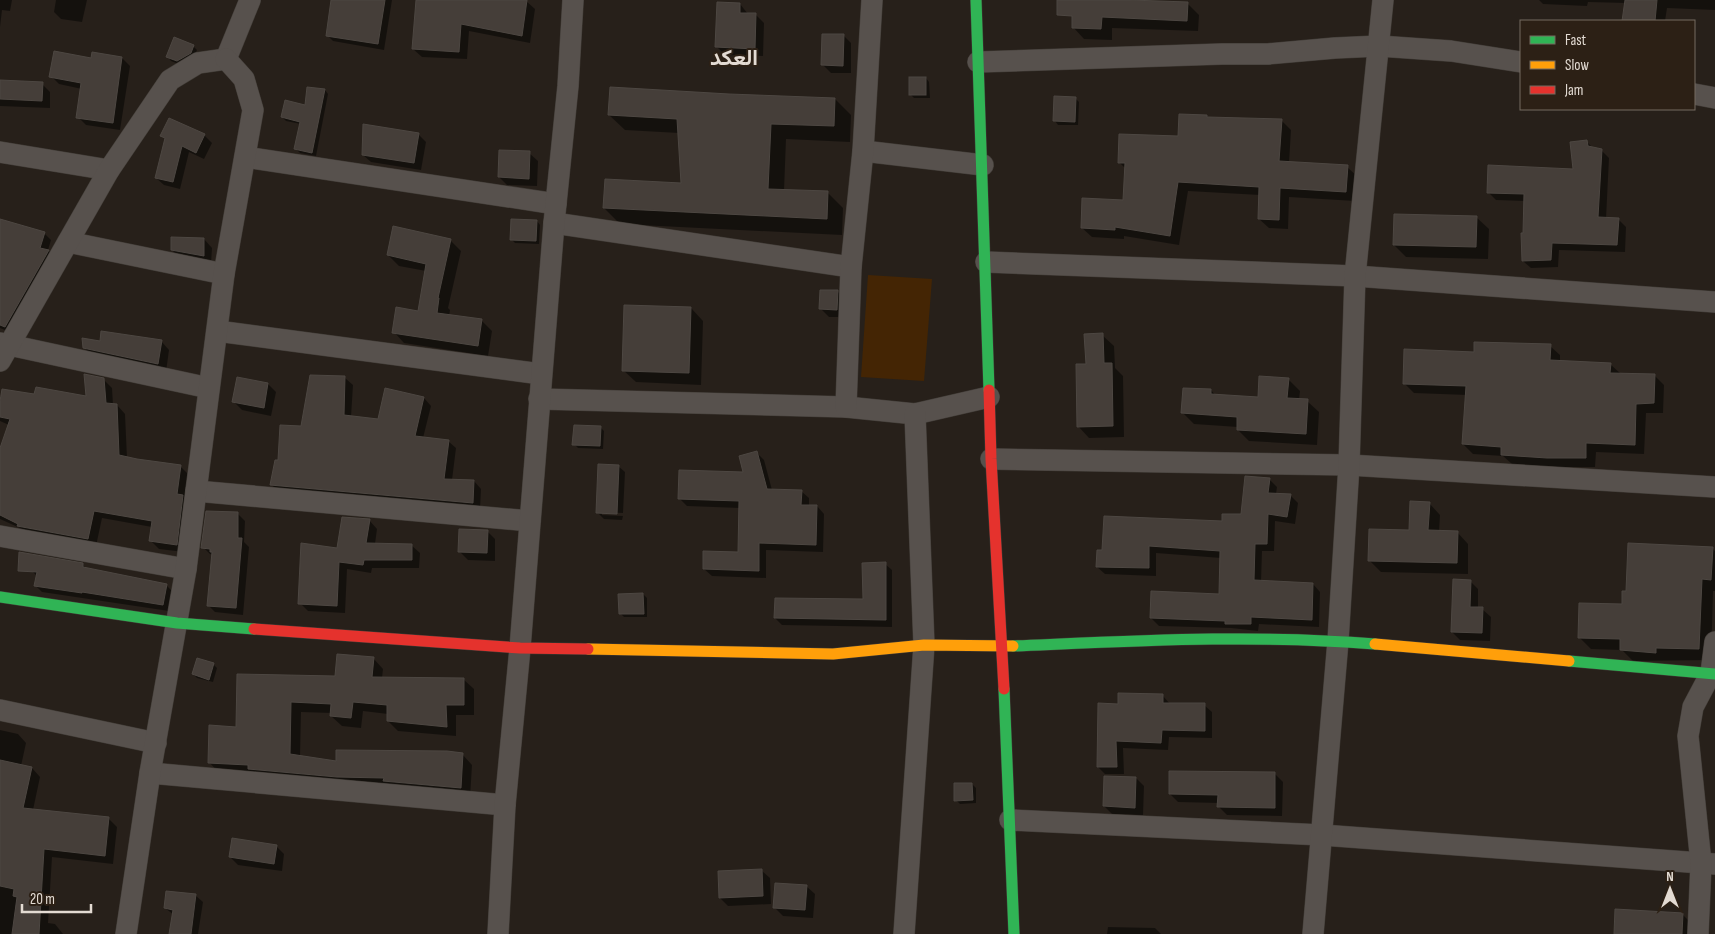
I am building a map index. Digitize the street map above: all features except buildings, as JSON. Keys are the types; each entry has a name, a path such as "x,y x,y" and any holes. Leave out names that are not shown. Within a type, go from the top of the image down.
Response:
{"street":[{"path":"226,59 250,0"},
{"path":"498,934 505,805 520,648 555,214 568,86 573,0"},
{"path":"846,407 851,267 862,151 872,0"},
{"path":"976,0 983,166 991,459 1002,647 1014,934"},
{"path":"1314,934 1338,641 1349,464 1355,276 1383,0"},
{"path":"978,62 1268,54 1379,46 1451,51 1520,62"},
{"path":"126,934 150,773 186,569 224,274 253,110 244,79 226,59"},
{"path":"209,388 3,350 109,170 170,80 198,64 226,59"},
{"path":"1695,94 1715,98"},
{"path":"862,151 983,166"},
{"path":"0,152 109,170"},
{"path":"245,157 851,267"},
{"path":"68,242 224,274"},
{"path":"986,262 1355,276 1715,302"},
{"path":"217,331 541,374"},
{"path":"539,399 846,407 915,414 989,397"},
{"path":"904,934 924,645 915,414"},
{"path":"991,459 1349,464 1715,488"},
{"path":"196,492 530,521"},
{"path":"0,536 186,569"},
{"path":"0,597 177,623 520,648 834,654 924,645 1002,647 1168,639 1338,641 1713,674"},
{"path":"1698,934 1708,864 1688,736 1694,707 1713,674 1715,642"},
{"path":"0,710 156,743"},
{"path":"150,773 505,805"},
{"path":"1010,820 1322,835 1708,864"}],"shaded area":[{"path":"868,275 932,279 924,381 861,377"}],"traffic: fast":[{"path":"976,0 989,390"},
{"path":"0,597 177,623 254,629"},
{"path":"1013,646 1239,639 1284,639 1375,644"},
{"path":"1569,661 1715,674"},
{"path":"1004,689 1014,934"}],"traffic: slow":[{"path":"1375,644 1569,661"},
{"path":"588,649 833,654 924,645 1013,646"}],"traffic: jam":[{"path":"989,390 1004,689"},
{"path":"254,629 520,648 588,649"}],"district":[{"name":"العكد","path":"734,58"}]}
